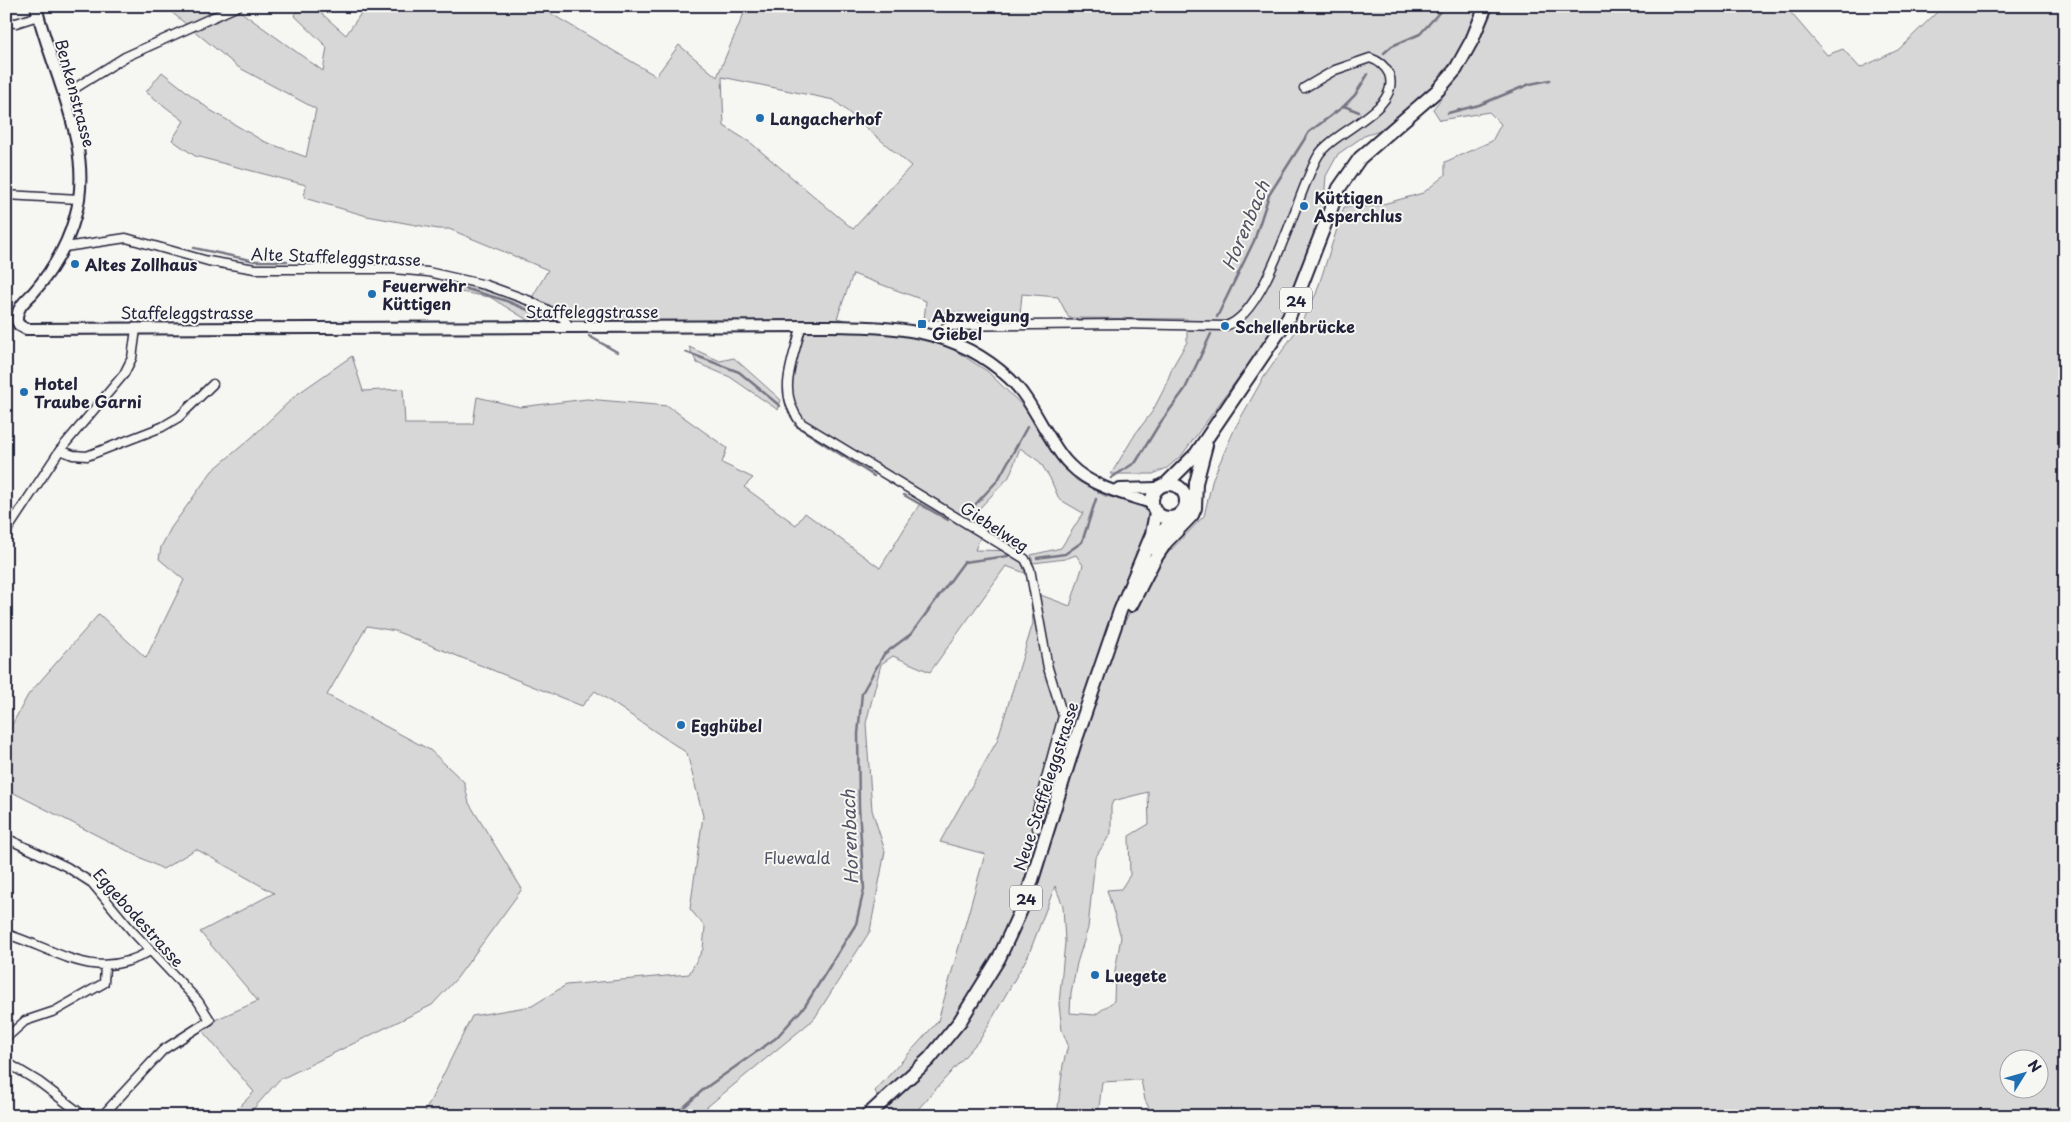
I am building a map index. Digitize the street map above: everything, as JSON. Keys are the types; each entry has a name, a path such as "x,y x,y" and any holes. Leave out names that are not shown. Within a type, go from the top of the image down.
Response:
{"main road":[{"name":"24","path":"1161,486 1196,454 1289,317 1339,188 1360,158 1438,90 1456,68 1472,40 1486,6"},
{"name":"24","path":"1112,638 1154,560 1166,542 1192,515 1195,508 1196,484 1208,437"},
{"name":"24","path":"1185,496 1196,454"},
{"path":"1161,486 1178,486 1185,496 1184,511 1175,517 1163,517 1154,508 1154,493 1161,486"},
{"name":"Neue Staffeleggstrasse","path":"867,1116 930,1058 960,1021 1000,958 1026,899 1075,742 1120,611 1152,534 1154,508"},
{"name":"24","path":"1154,560 1155,548 1160,537 1175,517"}],"street":[{"path":"64,95 125,57 238,6"},
{"path":"6,22 16,23 37,11"},
{"name":"Benkenstrasse","path":"16,321 18,309 51,271 65,247 76,216 79,199 79,164 76,137 37,11"},
{"path":"937,335 947,326 1119,324 1206,326 1233,324 1244,314 1276,259 1301,194 1323,148 1331,140 1352,129 1386,98 1391,80 1387,68 1379,61 1370,58 1335,70 1304,88"},
{"path":"6,195 79,199"},
{"name":"Alte Staffeleggstrasse","path":"65,247 126,238 208,261 255,269 393,269 428,272 486,285 530,301 563,318 569,326"},
{"path":"6,325 16,321"},
{"name":"Staffeleggstrasse","path":"16,321 26,329 569,326 891,327 937,335 960,344 1010,378 1029,402 1071,466 1087,479 1154,508"},
{"name":"Giebelweg","path":"801,327 786,390 792,411 801,423 1017,554 1024,559 1030,569 1048,668 1064,716 1037,811 1037,828"},
{"path":"6,532 60,450 124,374 132,358 136,329"},
{"path":"60,450 73,455 87,456 162,427 179,417 213,384"},
{"name":"Staffeleggstrasse","path":"1106,488 1129,490 1161,486"},
{"name":"Eggebodestrasse","path":"6,838 81,874 100,891 150,951 198,1001 210,1020 163,1050 102,1116"},
{"path":"6,934 88,964 105,966 135,960 150,951"},
{"path":"6,1038 25,1021 55,1011 104,983 105,966"},
{"path":"6,1062 39,1082 84,1116"}],"green space":[{"name":"Fluewald","path":"164,6 242,6 241,12 323,71 327,47 294,15 300,6 313,6 346,35 366,6 538,6 656,76 679,45 717,77 747,6 1480,6 1462,48 1431,88 1386,129 1364,136 1338,154 1326,176 1323,213 1288,305 1258,351 1182,455 1167,468 1153,474 1111,474 1136,433 1152,412 1164,389 1173,366 1187,342 1187,319 1069,318 1058,297 1022,294 1020,316 997,319 947,311 939,320 924,320 926,301 853,274 837,318 948,346 987,371 1029,412 1076,480 1105,496 1139,503 1153,518 1131,579 1098,687 1119,634 1138,595 1163,558 1204,516 1213,478 1235,428 1262,380 1298,328 1316,294 1344,207 1376,206 1423,193 1445,175 1445,162 1492,141 1501,124 1489,112 1440,120 1433,109 1467,60 1494,6 1785,6 1827,55 1843,49 1860,68 1898,50 1937,12 1936,6 2065,6 2065,1116 1153,1116 1145,1100 1141,1080 1102,1082 1098,1116 1057,1116 1063,1065 1068,1045 1062,1030 1059,1004 1065,942 1063,906 1055,886 1028,956 981,1038 912,1116 855,1116 879,1098 875,1091 938,1021 985,854 940,842 997,741 1033,623 1030,591 1070,606 1083,565 1076,555 1065,559 1033,563 1031,555 1061,548 1083,513 1059,499 1050,478 1040,462 1020,448 1009,477 975,513 963,515 980,538 975,550 1019,551 1025,573 1006,566 930,672 893,656 881,664 866,723 872,810 885,851 870,931 814,1019 696,1116 423,1116 472,1016 532,1006 566,985 689,974 703,949 705,927 690,909 703,816 687,753 595,691 582,706 395,631 367,626 327,695 430,750 464,782 469,803 522,889 457,978 432,1005 279,1080 247,1116 230,1116 254,1092 199,1027 258,1001 200,932 274,893 196,849 163,869 6,789 6,736 28,695 99,614 146,658 184,580 159,559 161,547 171,528 212,471 251,438 296,395 352,356 363,391 403,389 405,424 473,424 477,397 520,407 587,399 668,406 727,448 722,463 753,478 744,487 796,525 805,513 880,568 924,497 801,423 786,390 801,327 580,323 563,318 530,301 548,270 449,229 438,229 367,216 304,198 306,185 195,156 172,140 184,121 146,92 162,72 210,110 263,141 306,157 316,109 238,67","holes":["722,77 834,100 911,166 853,229 751,143 724,126","1148,792 1149,824 1129,836 1130,875 1121,889 1107,890 1121,937 1115,971 1114,1001 1095,1015 1070,1013 1071,993 1077,963 1088,928 1095,858 1111,833 1111,806 1113,801"]},
{"path":"441,279 513,298 552,316 529,321 490,297 443,289"},
{"path":"689,347 720,361 734,358 781,400 778,410 730,377 697,363"}],"waterway":[{"path":"1384,53 1392,46 1420,34 1445,6"},
{"name":"Horenbach","path":"1217,317 1254,241 1269,195 1309,132 1344,106 1355,95 1368,74"},
{"path":"1448,113 1479,105 1530,84 1550,80"},
{"path":"1344,106 1359,112"},
{"path":"194,248 255,261 287,261"},
{"path":"450,284 504,300 545,317"},
{"name":"Horenbach","path":"1111,478 1136,462 1158,426 1185,389 1211,334"},
{"path":"589,336 617,352"},
{"path":"686,352 739,372 780,406"},
{"path":"795,425 874,476"},
{"path":"972,508 998,480 1027,427"},
{"path":"904,495 948,520"},
{"name":"Horenbach","path":"1037,558 1065,554 1082,542 1096,499"},
{"name":"Horenbach","path":"674,1116 704,1089 776,1038 805,1006 856,924 864,889 859,807 858,734 862,693 884,654 911,634 964,562 1008,556"}],"place":[{"name":"Langacherhof","path":"760,118"},
{"name":"Küttigen Asperchlus","path":"1304,206"},
{"name":"Altes Zollhaus","path":"75,264"},
{"name":"Feuerwehr Küttigen","path":"372,294"},
{"name":"Abzweigung Giebel","path":"922,324"},
{"name":"Schellenbrücke","path":"1225,326"},
{"name":"Hotel Traube Garni","path":"24,392"},
{"name":"Egghübel","path":"681,725"},
{"name":"Luegete","path":"1095,975"}]}
